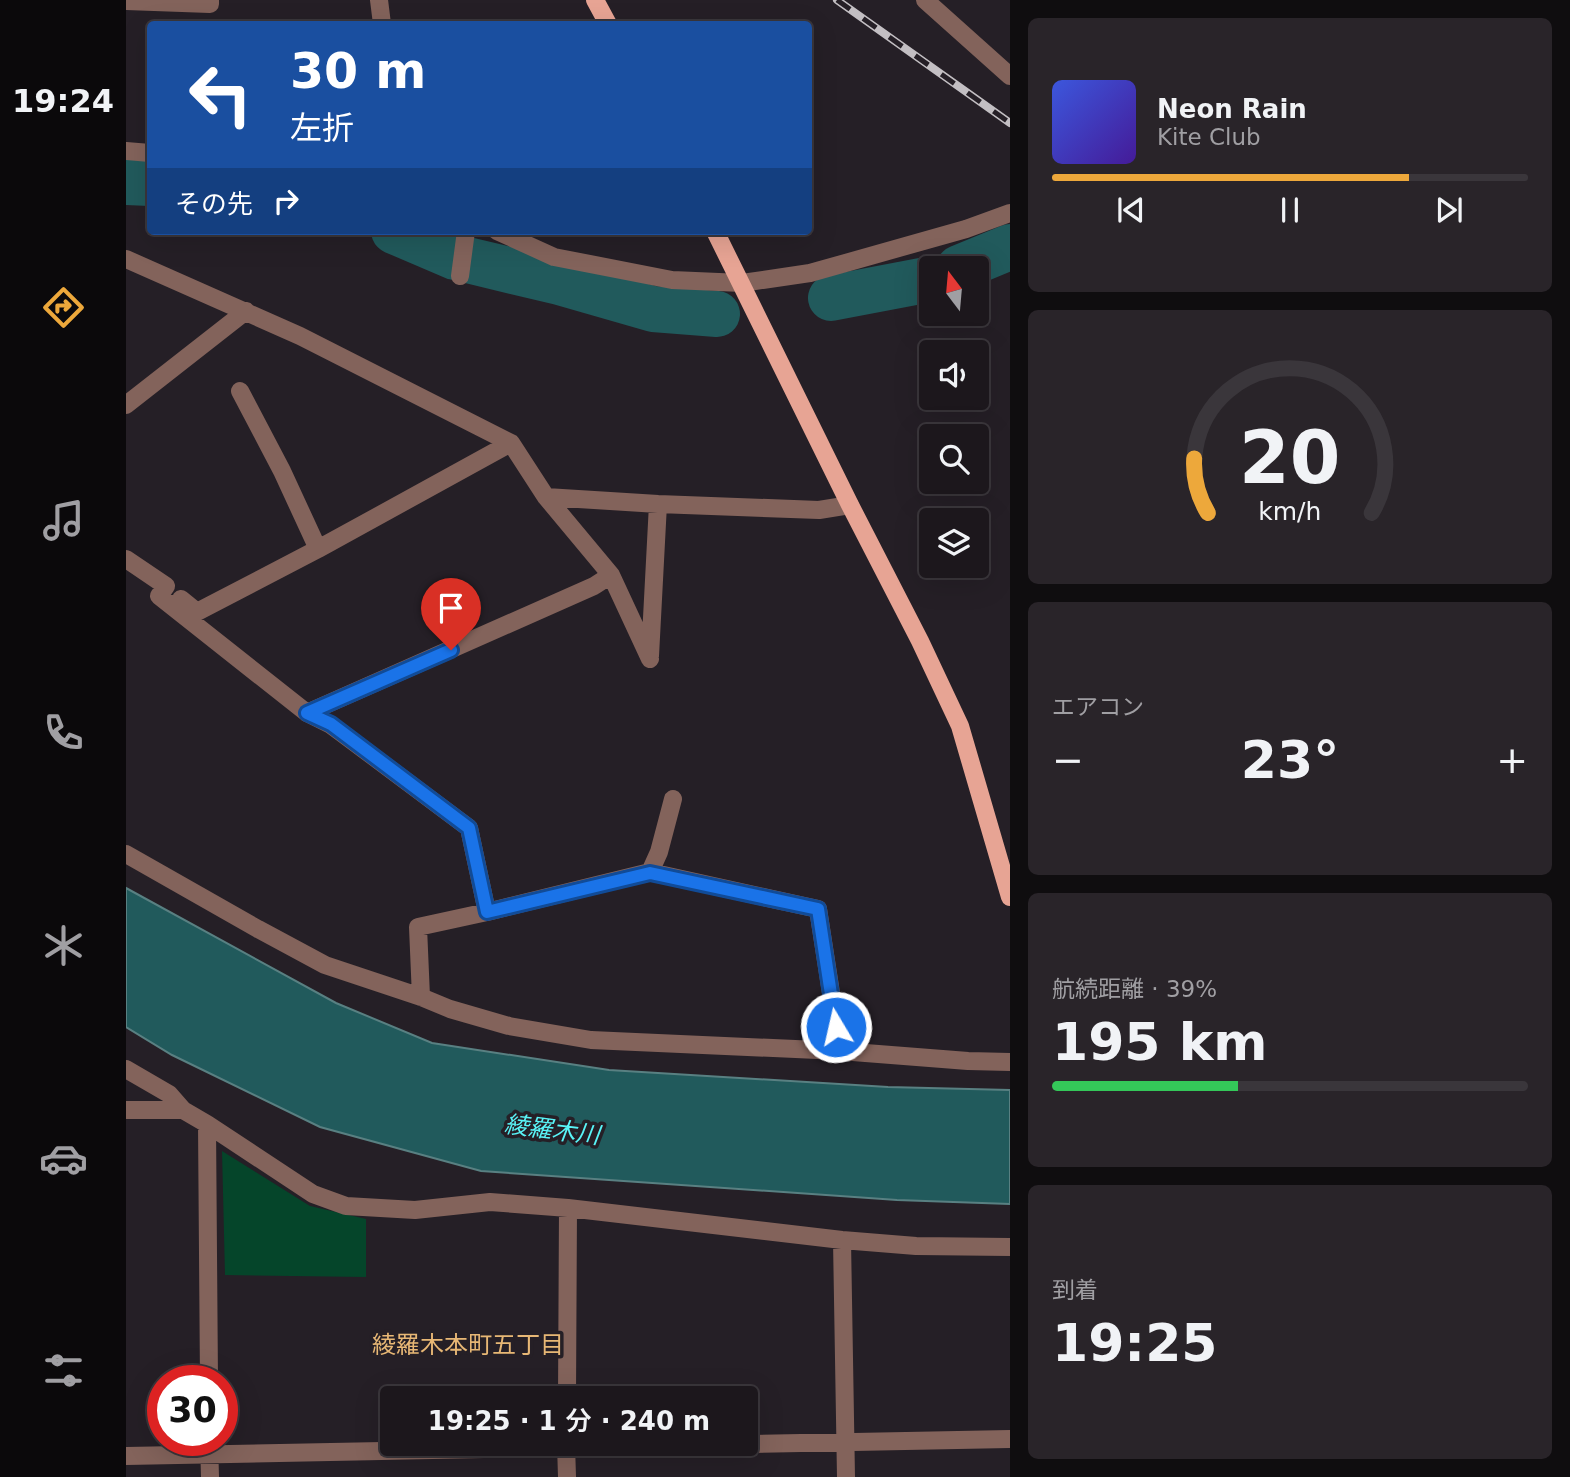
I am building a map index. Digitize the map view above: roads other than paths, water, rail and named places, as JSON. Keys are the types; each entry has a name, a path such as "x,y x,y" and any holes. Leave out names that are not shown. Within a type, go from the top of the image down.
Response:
{"main road":[{"path":"595,0 606,21"},
{"path":"717,235 960,726 1010,897"}],"street":[{"path":"126,1 210,4 210,0"},
{"path":"379,0 382,21"},
{"path":"925,0 1010,76"},
{"path":"126,151 147,153"},
{"path":"505,235 554,257 672,280 742,283 810,273 966,229 1010,213"},
{"path":"460,276 465,235"},
{"path":"126,259 300,335 511,443 546,497 611,575 650,659 658,504"},
{"path":"126,405 246,311"},
{"path":"240,391 282,471 318,549"},
{"path":"126,559 166,586 197,612 511,443"},
{"path":"546,497 819,510 850,505"},
{"path":"307,713 594,586 611,575"},
{"path":"166,586 159,596 307,713 331,724 469,828 487,912"},
{"path":"650,873 659,852 673,799"},
{"path":"126,854 326,965 450,1009 509,1026 591,1040 1010,1062"},
{"path":"421,997 418,927 650,873 818,909 840,1051"},
{"path":"126,1069 169,1094 183,1110 313,1194 346,1206 415,1210 490,1202 568,1208 842,1240 916,1246 1010,1247"},
{"path":"126,1110 183,1110"},
{"path":"207,1124 209,1365"},
{"path":"566,1386 568,1208"},
{"path":"842,1240 846,1477"},
{"path":"758,1444 1010,1439"},
{"path":"238,1447 380,1447"},
{"path":"126,1455 147,1453"},
{"path":"209,1456 210,1477"},
{"path":"566,1456 567,1477"}],"water":[{"name":"綾羅木川","path":"126,888 336,1003 432,1043 609,1070 888,1087 1010,1090 1010,1204 897,1200 481,1171 320,1127 172,1055 126,1027"}],"waterway":[{"path":"126,182 147,183"},
{"path":"403,235 455,257 559,282 653,309 717,314"},
{"path":"988,256 1010,247"},
{"path":"831,298 919,281"}],"railway":[{"path":"837,0 1010,123"}],"district":[{"name":"綾羅木本町五丁目","path":"468,1345"}]}
